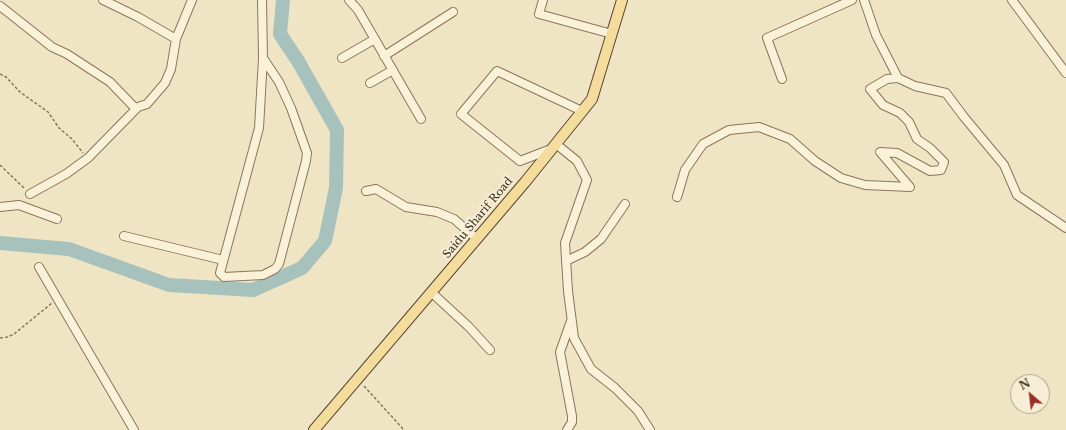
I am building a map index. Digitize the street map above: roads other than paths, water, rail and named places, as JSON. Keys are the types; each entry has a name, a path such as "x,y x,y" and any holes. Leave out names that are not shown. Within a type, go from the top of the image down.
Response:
{"main road":[{"name":"Saidu Sharif Road","path":"314,430 477,239 592,99 622,0"}],"street":[{"path":"103,0 138,17 176,39"},
{"path":"30,194 66,174 88,158 136,109 147,104 165,83 171,69 176,39 192,0"},
{"path":"262,0 263,58 259,128 223,260 220,273 224,277 263,275 274,269 279,264 306,161 306,153 292,108 279,82 263,58"},
{"path":"349,0 358,10 421,119"},
{"path":"543,0 539,14 612,34"},
{"path":"782,79 767,38 852,0"},
{"path":"864,0 876,34 898,78"},
{"path":"1012,0 1066,74"},
{"path":"0,6 52,47 67,54 110,82 136,109"},
{"path":"384,56 453,12"},
{"path":"342,58 375,39"},
{"path":"370,83 393,70"},
{"path":"582,111 497,71 461,114 520,161 554,147 577,161 586,180 565,243 574,338 591,369 615,388 638,411 650,430"},
{"path":"677,197 685,170 704,144 729,130 759,127 790,139 815,161 841,178 865,185 910,186 880,152 897,153 930,171 941,170 944,162 930,148 917,139 909,122 900,113 883,105 870,88 887,78 898,78 915,86 946,93 1004,165 1017,195 1066,228"},
{"path":"366,191 376,189 406,208 437,212 454,218 477,239"},
{"path":"566,262 585,252 601,239 624,204"},
{"path":"0,207 19,205 57,219"},
{"path":"124,236 223,260"},
{"path":"39,267 134,430"},
{"path":"431,292 490,350"},
{"path":"567,430 572,422 572,416 560,352 572,319"}],"waterway":[{"path":"0,243 69,249 169,285 253,290 302,268 325,241 336,188 337,130 298,61 280,34 283,0"}]}
